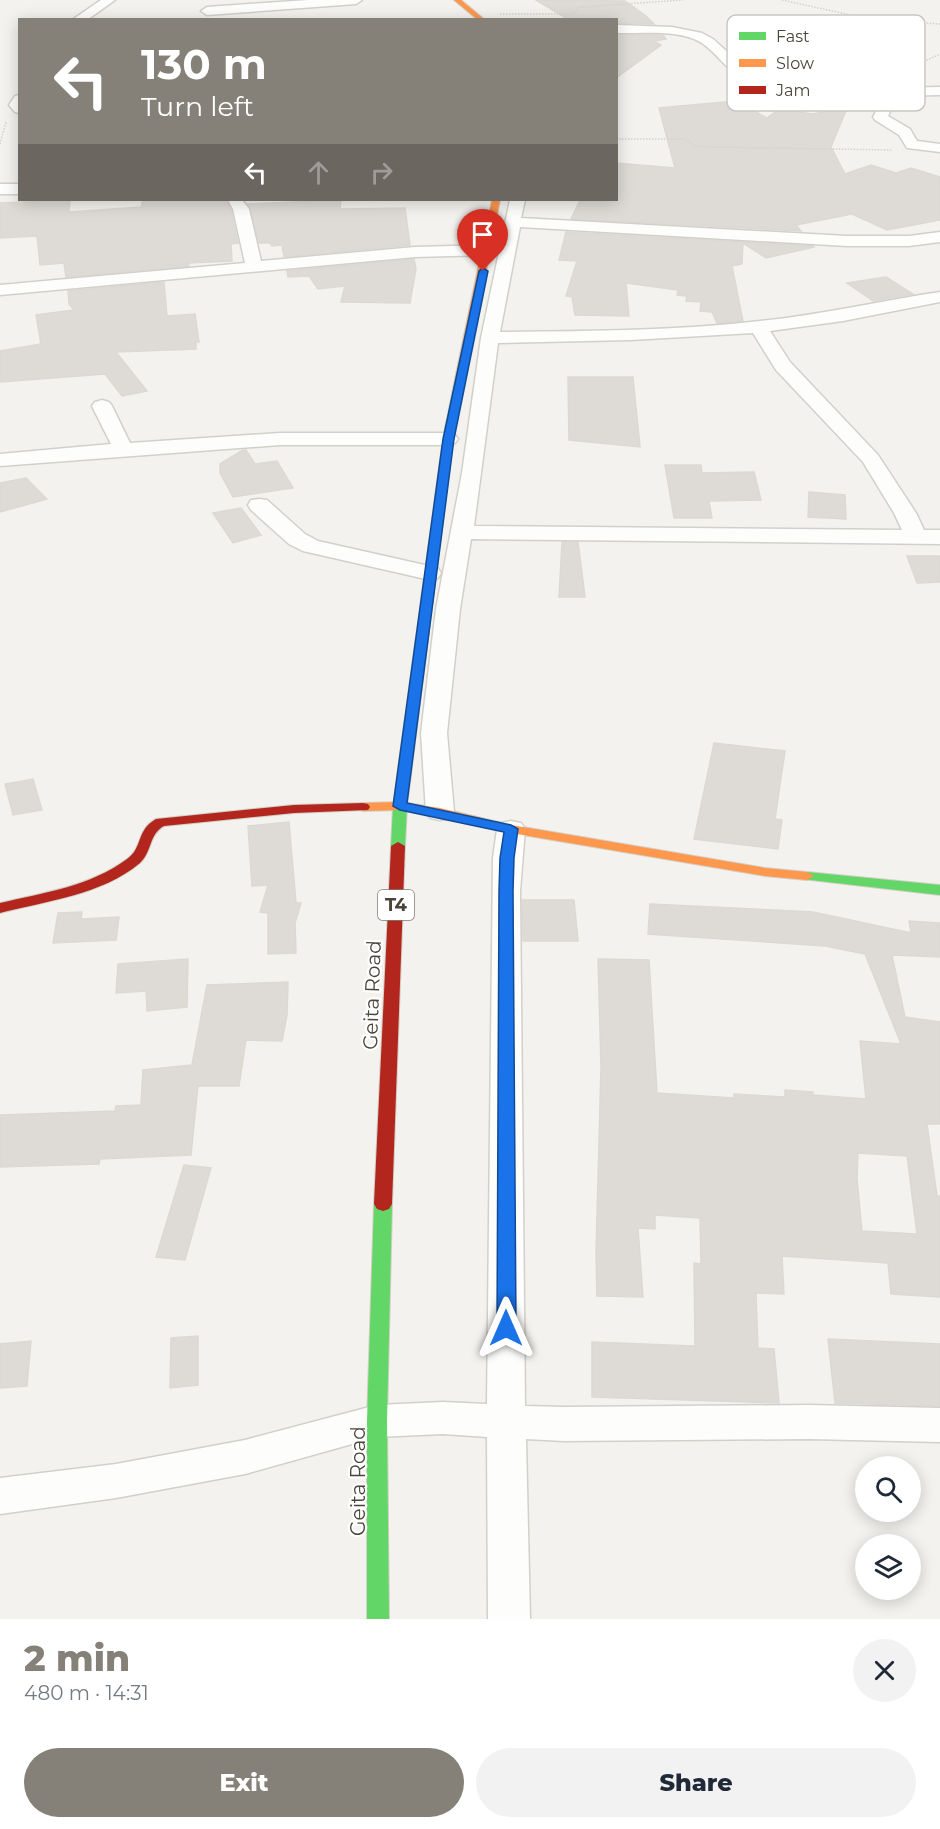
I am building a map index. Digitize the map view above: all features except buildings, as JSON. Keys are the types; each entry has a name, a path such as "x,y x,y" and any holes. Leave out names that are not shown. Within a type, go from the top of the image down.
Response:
{"main road":[{"path":"457,0 479,17"},
{"name":"Geita Road","path":"378,1619 379,1301 400,806 448,439 488,250 496,201"},
{"path":"0,908 80,885 125,868 141,855 146,831 161,822 294,809 400,806 440,812 511,829 765,872 940,890"}],"street":[{"path":"81,18 109,0"},
{"path":"205,10 356,0"},
{"path":"618,29 672,31 698,36 727,58"},
{"path":"925,92 940,91"},
{"path":"883,111 880,117 904,132 910,144 940,148"},
{"path":"0,189 18,189"},
{"path":"236,201 241,209 254,265"},
{"path":"440,812 434,733 448,609 462,532 490,339 517,201"},
{"path":"514,222 847,241 909,241 940,237"},
{"path":"0,290 254,265 415,252 488,250"},
{"path":"490,339 620,335 758,327 843,316 940,297"},
{"path":"758,327 783,366 871,459 905,513 915,536"},
{"path":"102,406 123,448"},
{"path":"0,460 123,448 316,437 448,439"},
{"path":"259,505 297,539 311,546 430,573"},
{"path":"462,532 940,537"},
{"path":"509,1619 506,1420 506,891 511,829"},
{"path":"0,1496 116,1481 245,1457 377,1421 443,1418 564,1424 809,1422 940,1425"}],"path":[{"path":"479,17 570,14 577,12 577,9 581,7 683,0"},
{"path":"782,0 849,15"},
{"path":"925,23 940,24"},
{"path":"618,139 685,139 694,146 711,147 879,150 914,146"}],"traffic: fast":[{"path":"398,846 400,806 448,439 459,384"},
{"path":"807,876 940,890"},
{"path":"378,1619 377,1421 383,1204"}],"traffic: slow":[{"path":"457,0 480,18"},
{"path":"459,384 496,201"},
{"path":"363,807 400,806 440,812 511,829 765,872 807,876"}],"traffic: jam":[{"path":"0,908 70,891 119,871 139,856 149,830 161,822 294,809 363,807"},
{"path":"383,1204 398,846"}],"route":[{"path":"483,271 448,439 400,806 440,812 511,829 506,891 506,1328"}]}
